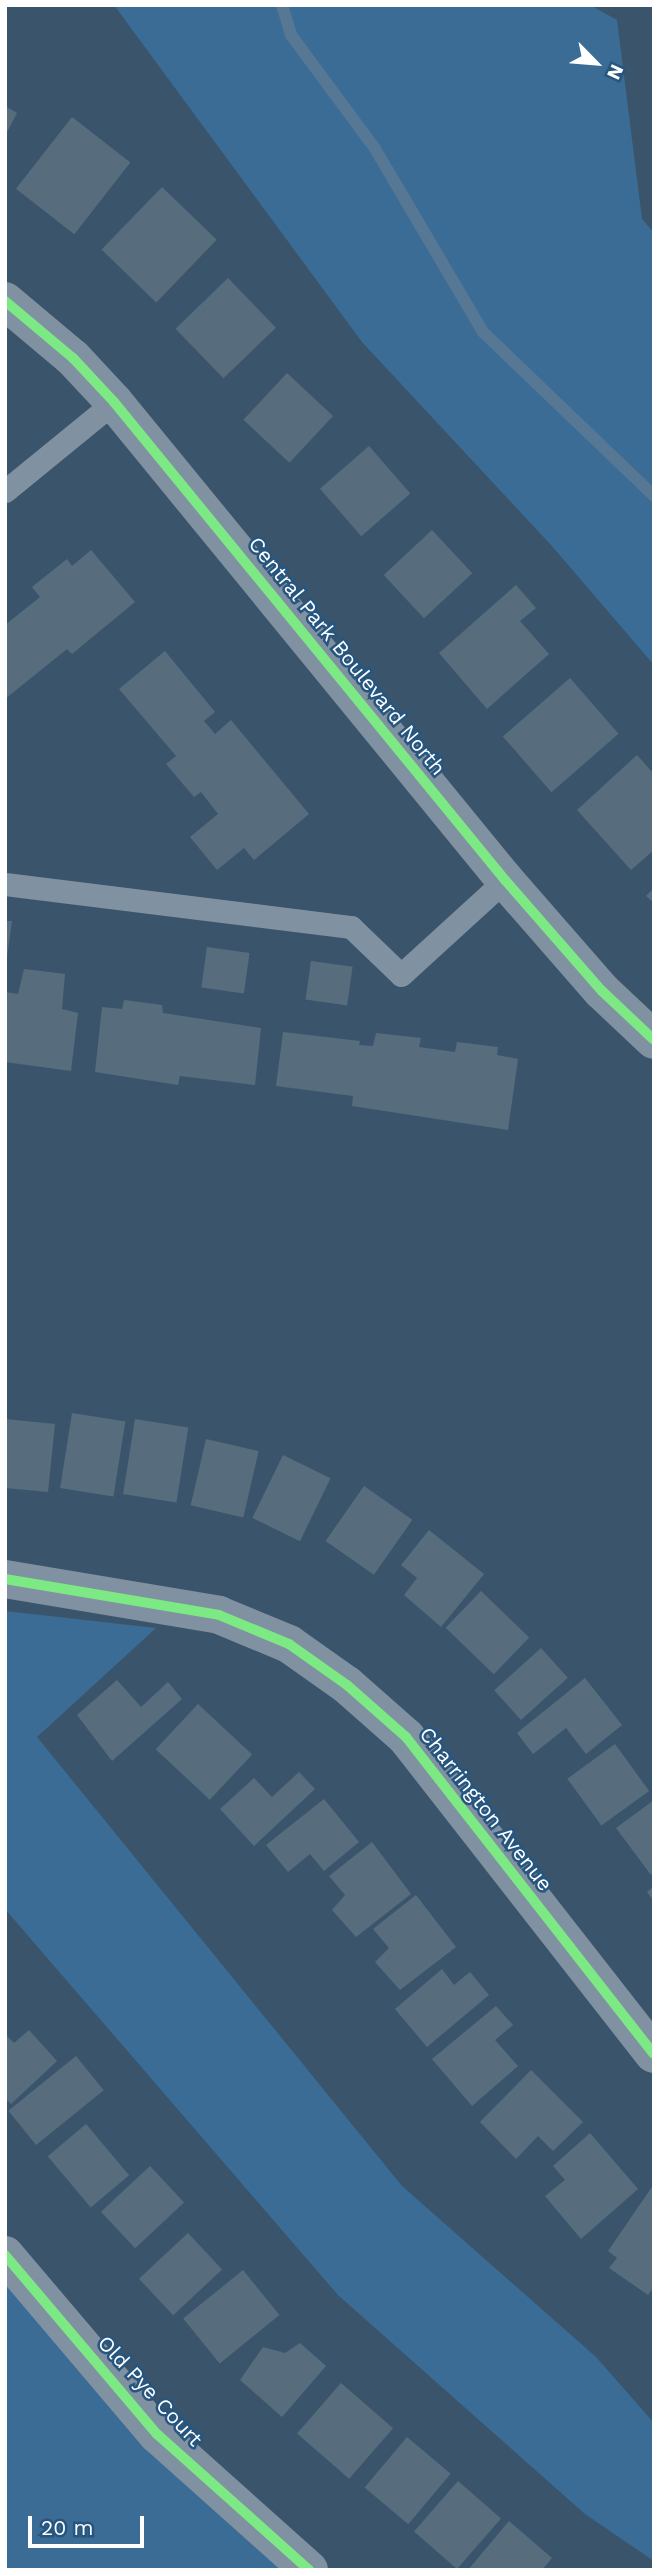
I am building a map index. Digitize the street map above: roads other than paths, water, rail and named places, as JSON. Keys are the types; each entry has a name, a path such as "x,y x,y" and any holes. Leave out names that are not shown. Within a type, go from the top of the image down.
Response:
{"street":[{"name":"Central Park Boulevard North","path":"5,301 73,358 114,401 505,880 602,991 654,1040"},
{"name":"Charrington Avenue","path":"5,1578 219,1615 289,1644 346,1685 406,1737 654,2053"},
{"name":"Old Pye Court","path":"5,2255 157,2434 309,2570"}],"lane":[{"path":"5,491 114,401"},
{"path":"5,884 351,927 401,975 505,880"}],"waterway":[{"path":"282,5 291,35 374,147 483,332 654,496"}]}
